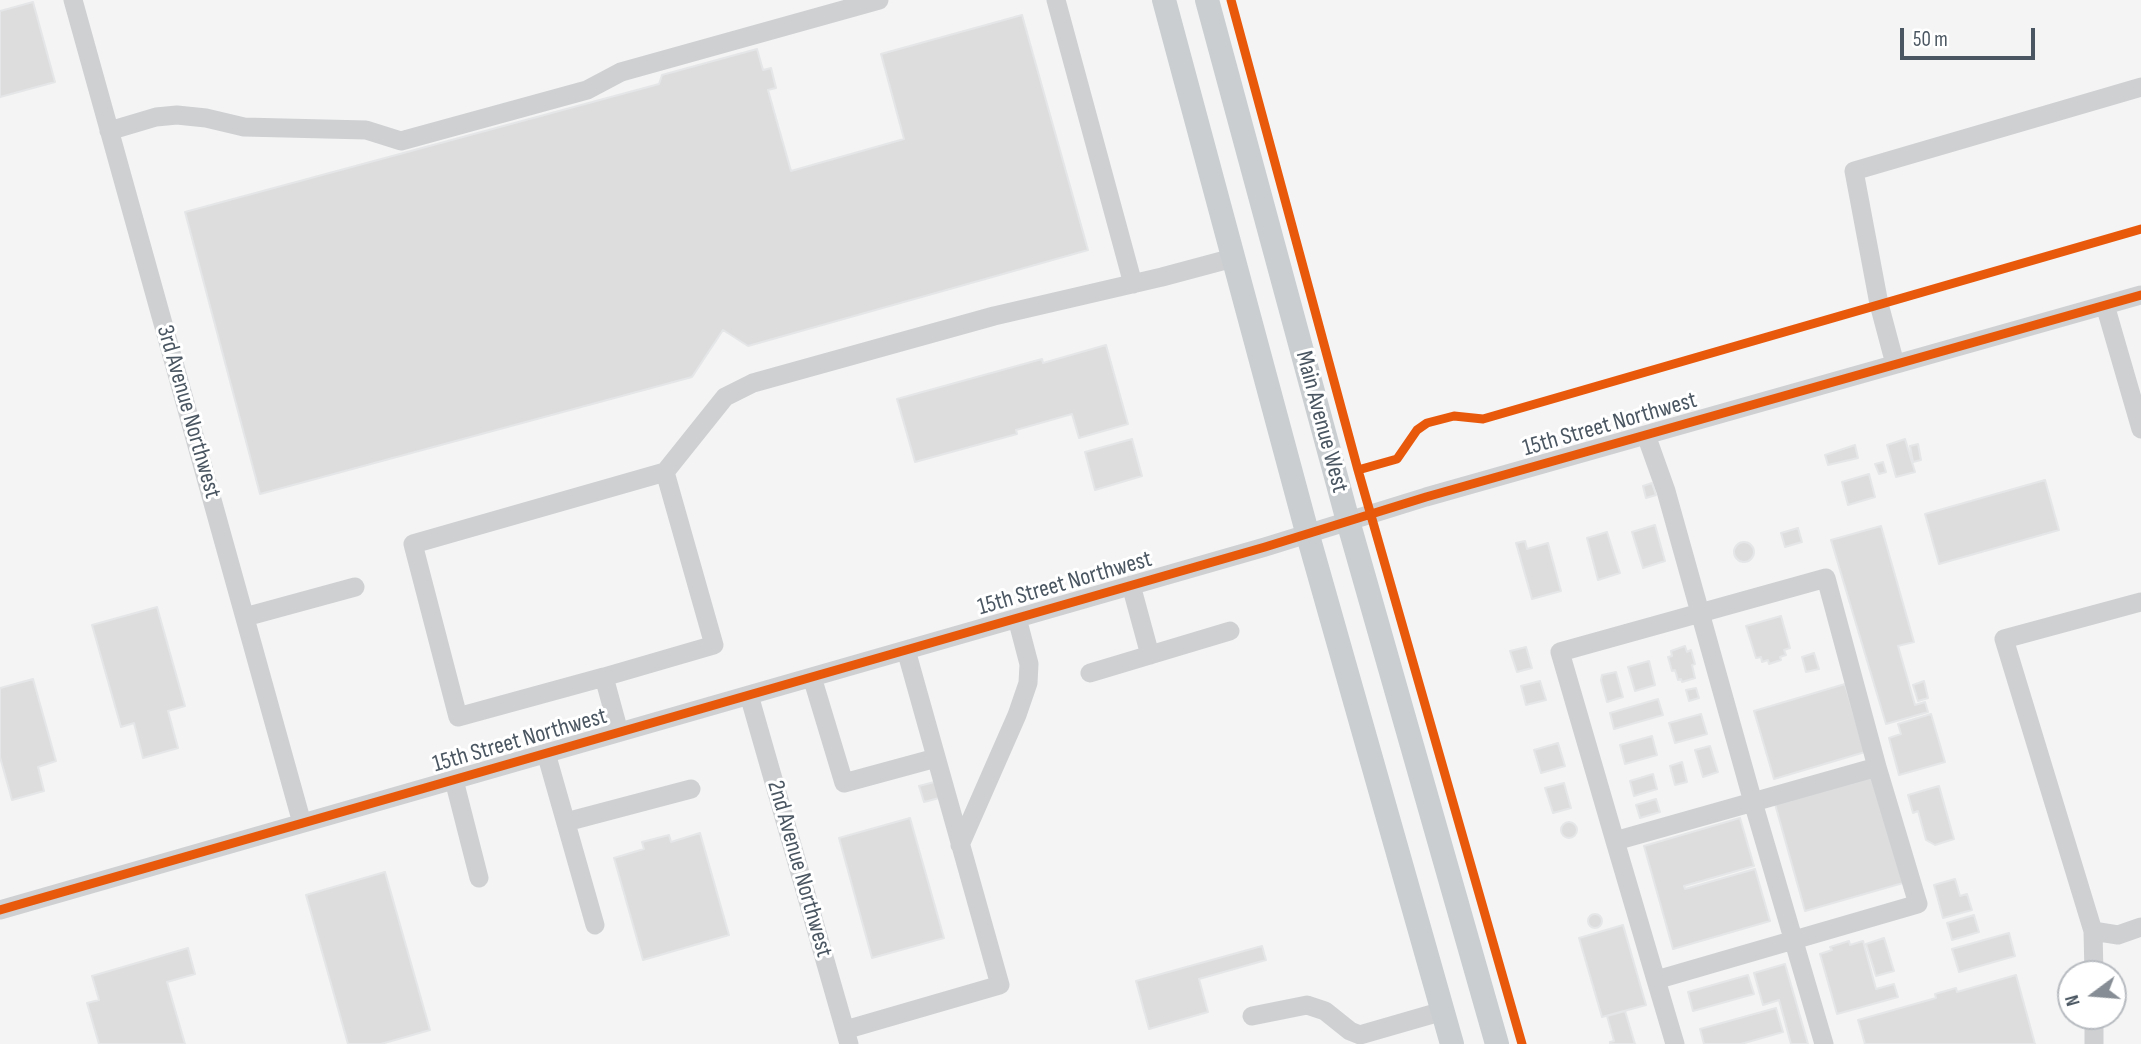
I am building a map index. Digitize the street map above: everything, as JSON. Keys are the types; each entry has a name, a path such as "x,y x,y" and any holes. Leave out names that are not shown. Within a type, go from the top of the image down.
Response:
{"main road":[{"name":"Main Avenue West","path":"1164,0 1307,532 1452,1044"},
{"name":"Main Avenue West","path":"1207,0 1348,521 1497,1044"}],"street":[{"name":"3rd Avenue Northwest","path":"73,0 302,823"},
{"path":"109,131 156,117 177,116 206,118 244,127 366,131 401,141 587,90 621,72 879,0"},
{"path":"1056,0 1133,284"},
{"path":"1895,364 1879,304 1854,171 2141,88"},
{"path":"665,472 713,645 457,717 413,544 665,472 725,397 753,383 994,316 1233,258"},
{"name":"15th Street Northwest","path":"0,910 1265,547 1307,532 2141,295"},
{"path":"2105,305 2141,429"},
{"path":"1646,435 1666,491 1824,1044"},
{"path":"1656,980 1918,904 1877,767 1826,578 1560,652 1615,841 1656,980 1675,1044"},
{"path":"1131,585 1150,655"},
{"path":"245,617 355,586"},
{"path":"2094,960 2093,932 2004,639 2141,602"},
{"path":"960,845 1017,715 1028,683 1029,664 1017,618"},
{"path":"1090,673 1230,632"},
{"path":"847,1037 1000,985 906,650"},
{"path":"604,677 619,732"},
{"path":"812,677 844,783 936,758"},
{"name":"2nd Avenue Northwest","path":"749,695 847,1037"},
{"path":"546,753 595,925"},
{"path":"1615,841 1877,767"},
{"path":"454,780 478,878"},
{"path":"566,822 691,789"},
{"path":"2093,932 2118,934 2141,927"},
{"path":"1252,1016 1307,1005 1325,1011 1350,1031 1360,1035 1443,1011"}],"building":[{"path":"33,2 55,82 0,97 0,11"},
{"path":"1022,15 1088,250 748,346 723,330 692,377 260,494 185,212 659,84 662,75 757,49 763,70 771,68 776,88 768,90 791,171 904,139 881,54"},
{"path":"1106,345 1128,424 1079,438 1072,414 1016,430 1017,434 915,462 897,399 1042,359 1043,363"},
{"path":"1132,439 1142,476 1095,490 1085,452"},
{"path":"1905,439 1915,472 1896,477 1887,445"},
{"path":"1918,444 1921,460 1913,462 1910,446"},
{"path":"1855,445 1858,458 1828,465 1825,455"},
{"path":"1883,462 1886,472 1879,474 1875,464"},
{"path":"1869,474 1875,497 1848,505 1842,482"},
{"path":"2045,480 2059,530 1939,564 1925,514"},
{"path":"1652,483 1656,495 1646,498 1643,486"},
{"path":"1655,525 1665,561 1643,568 1632,532"},
{"path":"1881,526 1914,642 1898,646 1915,705 1925,702 1928,712 1886,724 1831,540"},
{"path":"1798,528 1802,542 1785,547 1781,533"},
{"path":"1607,532 1620,573 1598,580 1587,538"},
{"path":"1525,541 1527,549 1548,543 1561,591 1532,599 1516,543"},
{"path":"1744,542 1751,545 1754,552 1751,559 1744,562 1737,559 1734,552 1737,545"},
{"path":"157,607 185,706 168,711 178,748 143,758 134,723 121,727 92,625"},
{"path":"1781,616 1790,648 1784,650 1786,655 1780,657 1781,660 1769,664 1768,660 1762,662 1761,657 1756,658 1746,626"},
{"path":"1685,646 1687,652 1691,650 1695,678 1682,682 1681,679 1678,680 1675,670 1672,671 1668,657 1672,656 1671,651"},
{"path":"1526,647 1532,668 1517,672 1510,651"},
{"path":"1814,653 1819,669 1806,672 1802,657"},
{"path":"1649,661 1655,685 1635,691 1628,667"},
{"path":"1616,672 1623,697 1607,702 1602,675"},
{"path":"33,679 56,761 38,767 44,791 12,800 0,757 0,688"},
{"path":"1540,681 1546,700 1526,705 1521,686"},
{"path":"1924,681 1928,698 1918,701 1913,685"},
{"path":"1845,684 1865,752 1774,779 1754,711"},
{"path":"1696,688 1699,698 1689,701 1686,690"},
{"path":"1658,699 1663,715 1614,729 1610,713"},
{"path":"1701,714 1707,734 1675,743 1669,723"},
{"path":"1931,714 1945,762 1899,775 1889,738 1901,734 1898,724"},
{"path":"1652,736 1657,755 1625,764 1620,745"},
{"path":"1558,743 1565,766 1541,773 1534,750"},
{"path":"1710,746 1718,772 1703,777 1695,750"},
{"path":"1682,762 1687,782 1675,785 1670,766"},
{"path":"1653,774 1657,789 1634,796 1630,781"},
{"path":"1873,776 1903,883 1805,911 1775,804"},
{"path":"938,781 943,797 924,802 919,786"},
{"path":"1564,783 1571,808 1553,813 1545,788"},
{"path":"1939,786 1954,839 1935,845 1926,840 1918,811 1913,813 1908,795"},
{"path":"1656,799 1660,812 1640,818 1636,805"},
{"path":"910,818 944,938 872,958 839,838"},
{"path":"1740,818 1754,866 1684,886 1685,889 1755,869 1770,921 1673,949 1644,846"},
{"path":"1566,822 1572,822 1577,830 1575,836 1566,838 1561,833 1561,827"},
{"path":"700,833 729,935 643,960 614,858 644,849 642,842 669,835 671,842"},
{"path":"385,872 430,1030 381,1044 348,1044 306,895"},
{"path":"1955,879 1960,896 1967,894 1972,910 1943,918 1934,885"},
{"path":"1592,914 1598,914 1602,921 1598,928 1592,928 1588,924 1588,918"},
{"path":"1974,915 1979,932 1952,940 1947,923"},
{"path":"1623,925 1646,1005 1602,1017 1579,938"},
{"path":"2009,933 2015,956 1959,972 1952,949"},
{"path":"1884,938 1894,971 1876,976 1866,944"},
{"path":"1849,941 1850,945 1863,941 1876,989 1894,984 1898,997 1837,1014 1820,954 1832,950 1830,947"},
{"path":"1262,946 1266,960 1199,979 1208,1012 1149,1029 1136,981"},
{"path":"188,948 195,974 167,982 185,1044 99,1044 87,1003 99,1000 92,976"},
{"path":"1785,964 1808,1044 1791,1044 1779,1000 1763,1005 1754,973"},
{"path":"1748,975 1754,994 1693,1011 1688,992"},
{"path":"2016,975 2035,1044 1865,1044 1858,1020 1936,998 1935,994 1956,988 1957,992"},
{"path":"1776,1008 1783,1032 1741,1044 1704,1044 1700,1029"},
{"path":"1625,1011 1635,1044 1610,1044 1614,1041 1607,1016"}],"cycle path":[{"path":"1231,0 1358,470 1522,1044"},
{"path":"1358,470 1397,459 1417,430 1427,423 1454,416 1483,419 2141,229"},
{"path":"0,910 1265,547 1426,497 2141,295"}]}
